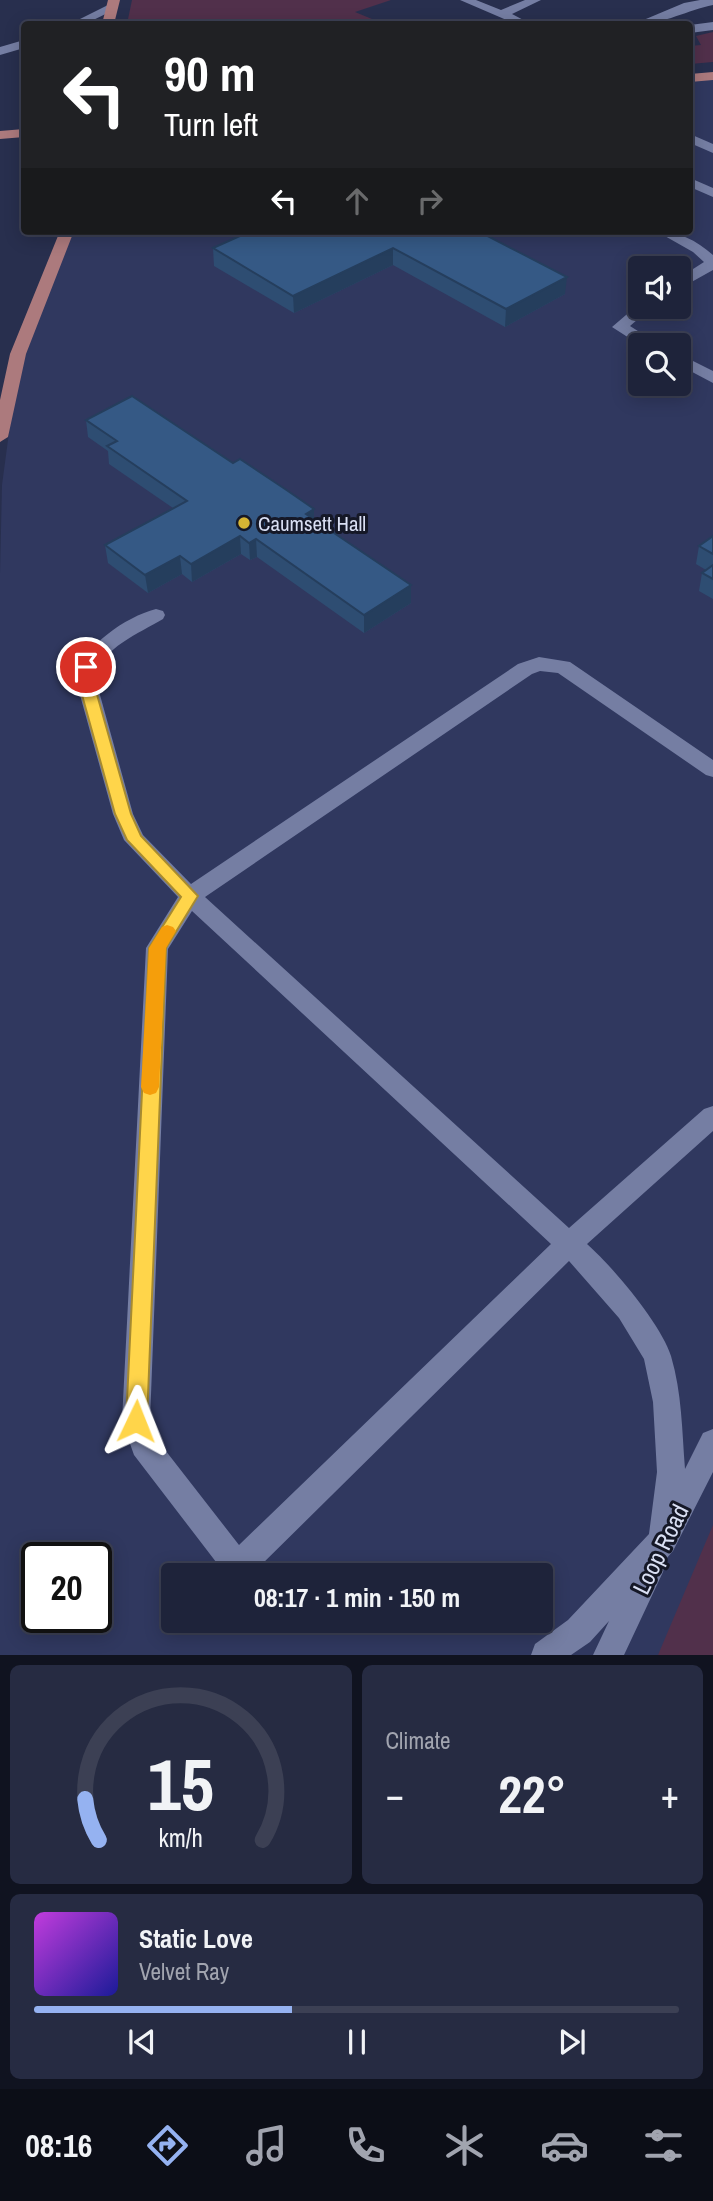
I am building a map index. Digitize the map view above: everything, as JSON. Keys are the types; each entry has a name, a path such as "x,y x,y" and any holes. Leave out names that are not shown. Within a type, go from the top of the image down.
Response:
{"main road":[{"path":"109,21 113,4"},
{"path":"693,78 713,76"},
{"path":"0,135 21,133"},
{"path":"0,437 18,354 65,235"}],"lane":[{"path":"466,0 517,21"},
{"path":"500,15 536,0"},
{"path":"648,21 688,6 713,1"},
{"path":"82,21 113,4"},
{"path":"693,29 713,26"},
{"path":"0,51 21,45"},
{"path":"693,139 713,149"},
{"path":"693,183 713,193"},
{"path":"671,235 698,249 713,263 691,277"},
{"path":"630,319 620,327 631,333"},
{"path":"691,366 713,378"},
{"path":"156,615 96,652 86,667 85,677 123,814 135,840 190,896 569,1244 628,1309 657,1355 667,1402 671,1472 663,1541 579,1631 546,1655"},
{"path":"713,771 563,667 539,664 526,669 190,896 157,948 136,1421 144,1445 238,1567 569,1244 713,1116"},
{"name":"Loop Road","path":"608,1655 713,1443"}],"shaded area":[{"path":"132,0 391,0 355,12 377,21 128,21"},
{"path":"713,32 713,62 693,64 693,46 701,45 696,36"},
{"path":"713,78 713,1655 0,1655 2,485 16,380 70,235 693,235 693,80"},
{"path":"713,1525 713,1655 658,1655"}],"building":[{"path":"242,235 486,235 567,277 506,309 393,248 293,296 213,248"},
{"name":"Caumsett Hall","path":"132,396 233,463 240,459 285,489 314,509 306,514 411,585 364,615 256,539 249,543 240,536 191,564 180,556 145,575 105,545 187,501 107,446 117,441 86,420"},
{"path":"713,536 713,554 699,546"},
{"path":"713,565 713,579 702,573"}],"slow traffic":[{"path":"150,1087 157,948 167,931"}],"place":[{"name":"Caumsett Hall","path":"244,523"}],"route":[{"path":"86,667 85,677 123,814 135,840 190,896 157,948 136,1421"}]}
